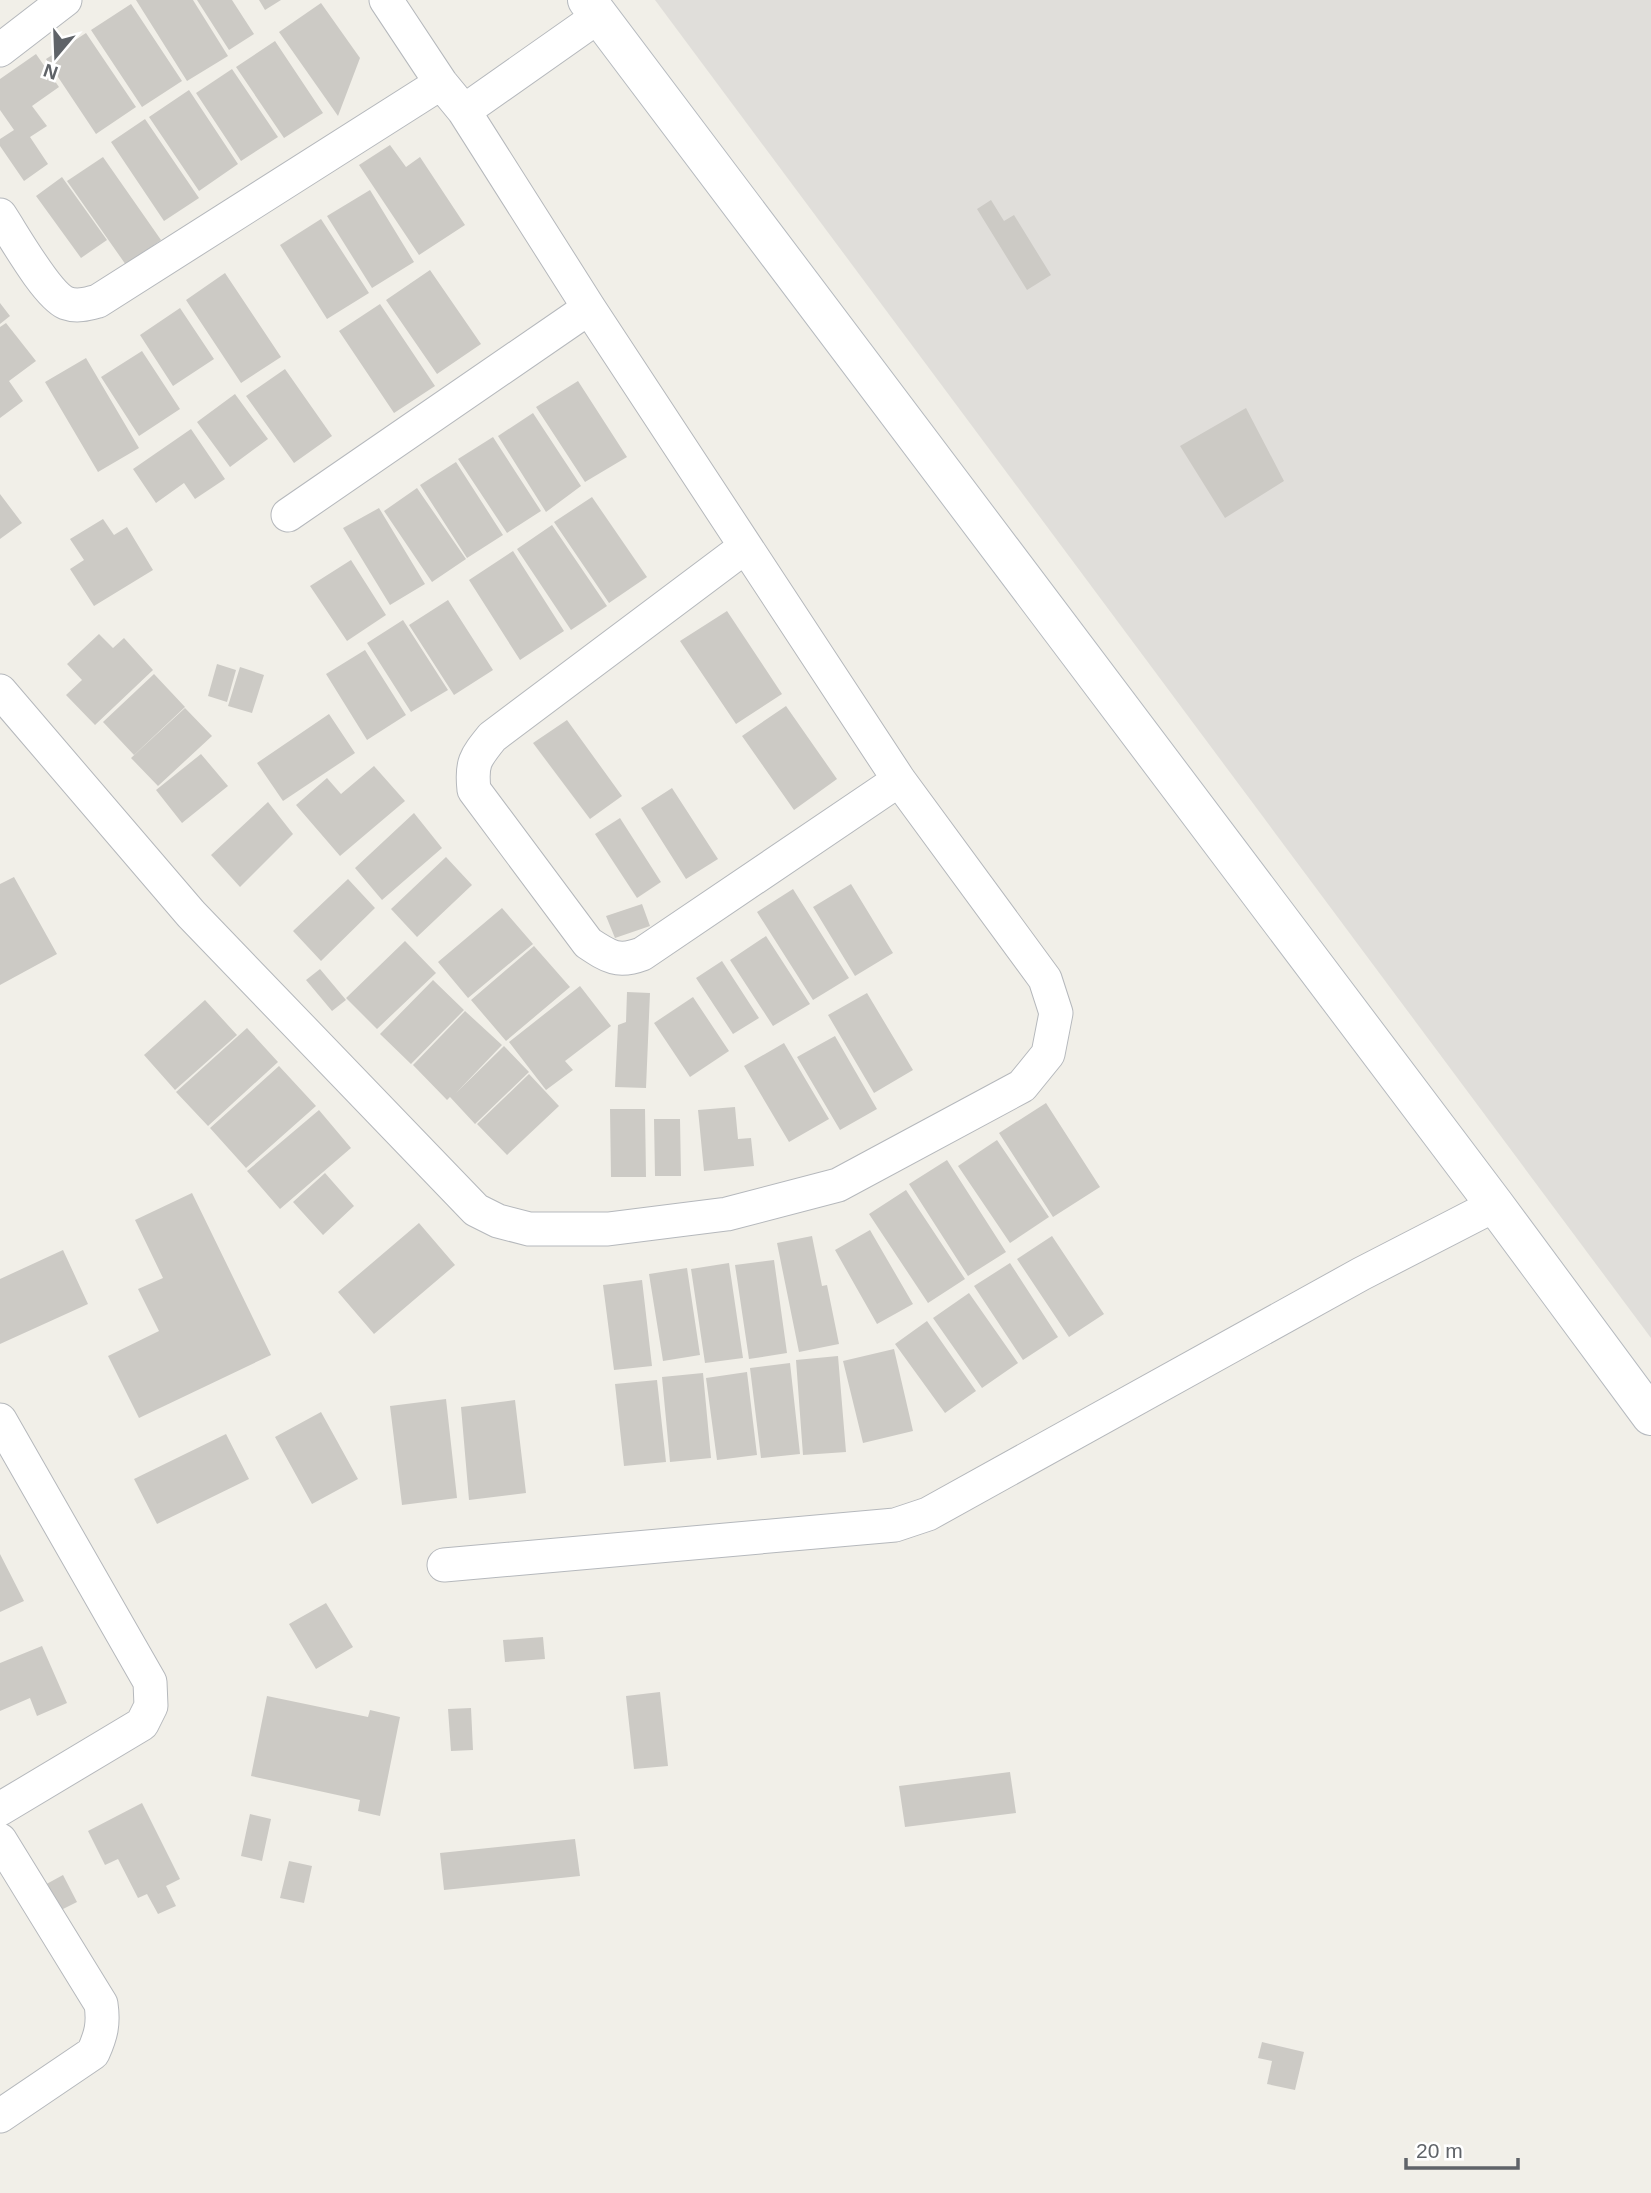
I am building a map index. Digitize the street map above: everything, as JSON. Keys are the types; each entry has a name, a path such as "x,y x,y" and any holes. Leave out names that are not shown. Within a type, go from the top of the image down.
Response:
{"main road":[{"path":"593,8 1651,1416"}],"street":[{"path":"0,50 65,0"},
{"path":"0,691 191,914 477,1210 498,1221 529,1229 608,1229 727,1214 838,1185 1022,1086 1048,1054 1056,1013 1045,979 899,780 589,308 464,111 441,83 386,0"},
{"path":"464,111 593,8"},
{"path":"0,215 54,296 68,304 83,306 99,301 441,83"},
{"path":"288,515 589,308"},
{"path":"746,547 492,737 471,769 474,790 588,943 609,957 628,960 642,954 899,780"},
{"path":"444,1565 895,1525 928,1514 1361,1274 1495,1205"},
{"path":"0,1420 150,1682 151,1706 142,1724 0,1809"},
{"path":"0,1840 101,2004 103,2022 101,2036 93,2053 0,2116"}],"shaded area":[{"path":"655,0 1651,0 1651,1338"}],"building":[{"path":"136,0 193,0 228,56 187,81"},
{"path":"197,0 232,0 254,34 229,50"},
{"path":"259,0 281,0 265,10"},
{"path":"321,3 360,58 338,116 279,32"},
{"path":"131,4 182,81 142,107 91,30"},
{"path":"86,33 136,107 96,134 46,59"},
{"path":"275,41 323,113 284,138 236,67"},
{"path":"36,54 59,87 32,106 47,126 30,137 48,164 24,181 0,146 0,139 14,130 0,110 0,79"},
{"path":"232,69 278,137 241,161 196,93"},
{"path":"189,90 238,164 199,191 149,117"},
{"path":"145,119 199,198 164,221 111,142"},
{"path":"390,145 406,167 420,157 465,225 419,255 359,165"},
{"path":"103,157 161,240 126,265 67,181"},
{"path":"62,177 107,240 81,258 36,196"},
{"path":"370,190 414,262 372,288 327,216"},
{"path":"991,200 1004,221 1014,215 1051,275 1027,290 977,209"},
{"path":"321,219 369,293 327,319 280,245"},
{"path":"430,270 481,344 437,374 386,300"},
{"path":"225,273 281,357 241,383 186,300"},
{"path":"0,303 10,316 0,324"},
{"path":"380,304 435,386 394,413 339,331"},
{"path":"180,308 214,359 173,386 140,335"},
{"path":"6,323 36,361 9,381 23,401 0,418 0,327"},
{"path":"142,351 180,409 139,436 101,377"},
{"path":"86,358 139,448 98,472 45,382"},
{"path":"285,369 332,436 294,463 246,396"},
{"path":"578,381 627,457 585,482 536,407"},
{"path":"235,394 268,439 230,467 197,422"},
{"path":"1246,408 1284,481 1225,518 1180,446"},
{"path":"533,413 581,486 546,512 498,436"},
{"path":"191,429 225,479 195,499 184,483 156,503 133,469"},
{"path":"493,437 541,511 507,533 458,459"},
{"path":"456,462 503,535 467,558 420,485"},
{"path":"417,488 466,559 432,582 384,511"},
{"path":"0,494 22,523 0,539"},
{"path":"592,497 647,577 609,603 554,522"},
{"path":"379,508 425,584 390,605 343,528"},
{"path":"103,519 114,535 127,527 153,570 94,606 70,569 84,560 70,539"},
{"path":"552,525 607,606 571,630 517,549"},
{"path":"513,551 564,631 520,660 469,580"},
{"path":"351,560 386,615 347,641 310,586"},
{"path":"448,600 493,670 454,695 409,625"},
{"path":"727,611 782,694 736,724 680,641"},
{"path":"403,620 448,690 411,712 367,643"},
{"path":"99,634 113,648 124,638 153,670 95,725 66,695 82,680 67,664"},
{"path":"365,650 406,715 367,740 326,674"},
{"path":"217,664 236,670 227,702 208,696"},
{"path":"240,667 264,675 252,713 228,706"},
{"path":"154,674 185,707 134,755 103,722"},
{"path":"786,706 837,779 794,810 742,736"},
{"path":"185,708 212,736 158,786 131,758"},
{"path":"329,714 355,753 283,801 257,763"},
{"path":"567,720 622,796 590,819 533,743"},
{"path":"201,754 228,786 182,823 156,790"},
{"path":"374,766 405,801 340,856 296,805 327,778 341,794"},
{"path":"672,788 718,859 686,879 641,808"},
{"path":"268,802 293,834 240,887 211,855"},
{"path":"414,813 442,848 382,900 355,868"},
{"path":"620,818 661,882 637,898 595,834"},
{"path":"446,857 472,885 417,937 391,909"},
{"path":"14,877 57,954 0,985 0,884"},
{"path":"348,879 375,908 321,961 293,931"},
{"path":"851,884 893,953 855,976 813,907"},
{"path":"793,889 849,978 813,1000 757,912"},
{"path":"642,904 650,926 615,938 606,916"},
{"path":"502,908 533,944 468,998 438,962"},
{"path":"766,936 810,1004 773,1026 730,960"},
{"path":"405,941 436,973 377,1029 346,998"},
{"path":"534,946 570,987 506,1041 471,1000"},
{"path":"722,961 759,1018 733,1034 696,978"},
{"path":"320,969 346,1000 332,1011 306,980"},
{"path":"433,980 464,1010 411,1064 380,1034"},
{"path":"580,986 611,1026 565,1061 573,1070 546,1090 509,1042"},
{"path":"627,992 650,993 646,1088 615,1087 618,1025 626,1022"},
{"path":"867,993 913,1070 874,1093 828,1015"},
{"path":"693,997 729,1051 690,1077 654,1023"},
{"path":"205,1000 237,1035 175,1090 144,1055"},
{"path":"465,1011 502,1045 456,1093 504,1046 529,1072 475,1124 450,1097 447,1100 413,1065"},
{"path":"247,1028 278,1062 208,1126 176,1092"},
{"path":"835,1036 877,1109 840,1130 797,1057"},
{"path":"784,1043 829,1119 789,1142 744,1066"},
{"path":"279,1066 316,1106 246,1168 210,1128"},
{"path":"529,1074 559,1106 507,1155 477,1124"},
{"path":"1046,1103 1100,1187 1053,1217 999,1133"},
{"path":"735,1107 738,1139 751,1138 754,1166 704,1171 698,1110"},
{"path":"610,1109 645,1109 646,1177 611,1177"},
{"path":"319,1110 351,1148 280,1209 247,1171"},
{"path":"654,1119 680,1119 681,1176 655,1176"},
{"path":"997,1140 1049,1217 1010,1243 958,1166"},
{"path":"947,1160 1006,1252 968,1276 909,1184"},
{"path":"325,1173 354,1206 323,1235 293,1202"},
{"path":"906,1190 965,1279 928,1303 869,1214"},
{"path":"192,1193 271,1355 139,1418 108,1356 159,1331 138,1289 163,1278 135,1220"},
{"path":"419,1223 455,1265 374,1334 338,1292"},
{"path":"870,1230 913,1304 877,1324 835,1250"},
{"path":"812,1236 822,1286 827,1285 839,1344 799,1352 777,1243"},
{"path":"1052,1236 1104,1314 1069,1337 1017,1259"},
{"path":"63,1250 88,1304 0,1344 0,1279"},
{"path":"774,1260 787,1353 749,1359 735,1265"},
{"path":"729,1263 743,1358 705,1363 691,1269"},
{"path":"1010,1263 1058,1337 1023,1360 974,1286"},
{"path":"687,1268 700,1355 663,1361 649,1274"},
{"path":"642,1280 652,1366 614,1370 603,1285"},
{"path":"969,1293 1018,1363 982,1388 933,1318"},
{"path":"927,1321 976,1391 945,1413 895,1344"},
{"path":"894,1349 913,1431 863,1443 843,1361"},
{"path":"838,1356 846,1452 803,1455 796,1360"},
{"path":"790,1363 800,1454 761,1458 750,1368"},
{"path":"747,1372 757,1455 717,1460 706,1378"},
{"path":"703,1373 711,1458 670,1462 662,1377"},
{"path":"657,1380 666,1462 624,1466 615,1384"},
{"path":"446,1399 457,1498 402,1505 390,1406"},
{"path":"515,1400 526,1493 469,1500 461,1407"},
{"path":"321,1412 358,1479 312,1504 275,1437"},
{"path":"226,1434 249,1479 157,1524 134,1479"},
{"path":"0,1554 24,1601 0,1612"},
{"path":"326,1603 353,1647 316,1669 289,1624"},
{"path":"543,1637 545,1659 505,1662 503,1640"},
{"path":"42,1646 67,1703 37,1716 30,1698 0,1711 0,1663"},
{"path":"660,1692 668,1766 634,1769 626,1696"},
{"path":"267,1696 368,1717 370,1710 400,1717 380,1816 358,1811 360,1800 251,1776"},
{"path":"471,1708 473,1750 451,1751 448,1709"},
{"path":"1010,1772 1016,1813 905,1827 899,1786"},
{"path":"142,1803 180,1879 166,1886 176,1906 158,1914 147,1894 138,1898 118,1859 105,1865 88,1831"},
{"path":"250,1814 271,1819 262,1861 241,1856"},
{"path":"575,1839 580,1876 444,1890 440,1853"},
{"path":"289,1861 312,1866 304,1903 280,1898"},
{"path":"63,1875 77,1902 55,1913 41,1887"},
{"path":"1262,2042 1304,2052 1295,2090 1267,2084 1272,2061 1258,2058"}]}
